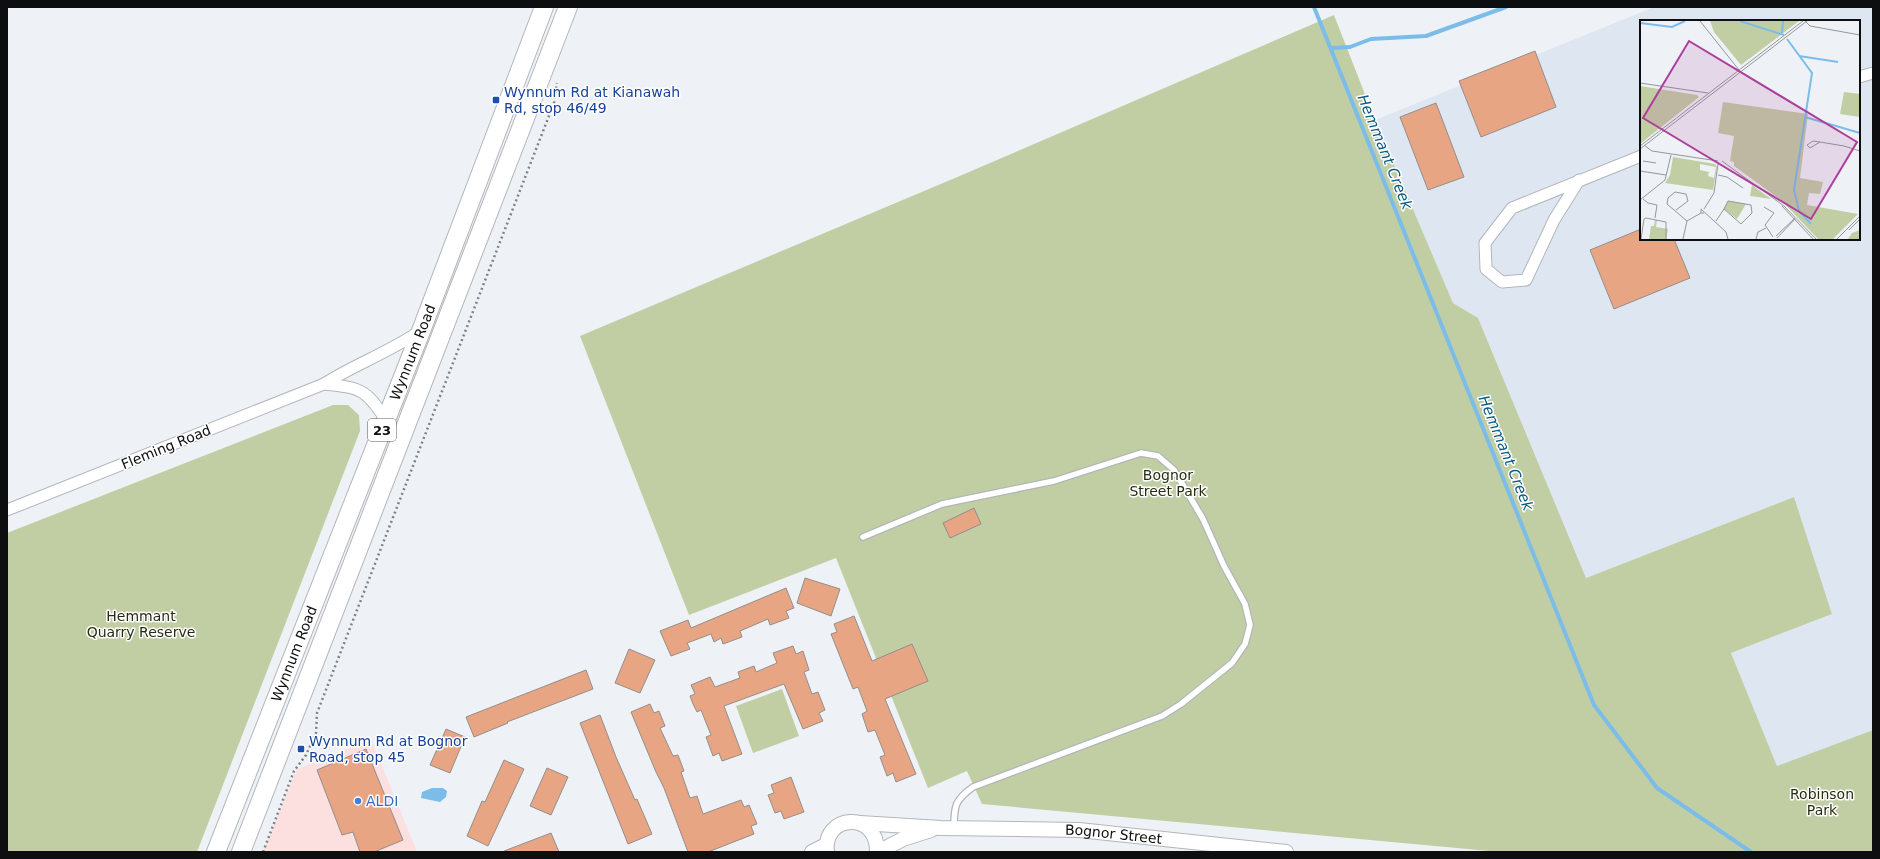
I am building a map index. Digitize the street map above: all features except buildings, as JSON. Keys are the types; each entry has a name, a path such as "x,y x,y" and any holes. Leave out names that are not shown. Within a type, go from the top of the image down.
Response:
{"main road":[{"name":"Wynnum Road","path":"216,852 421,331 544,7"},
{"name":"Wynnum Road","path":"241,852 568,7"}],"street":[{"path":"1860,77 1873,73"},
{"path":"1579,180 1554,220 1526,280 1502,282 1486,269 1485,243 1512,208 1579,180 1640,156"},
{"name":"Fleming Road","path":"7,510 324,384 348,369 394,349 421,331"},
{"name":"Fleming Road","path":"324,384 349,387 366,394 386,420"},
{"name":"Bognor Street","path":"812,852 827,848 829,835 836,827 847,822 948,828 1079,830 1286,852"},
{"name":"Bognor Street","path":"860,823 871,830 876,838 877,852 903,838 948,828"}],"lane":[{"path":"863,537 942,504 1054,481 1141,453 1158,456 1174,470 1203,519 1224,566 1245,604 1250,625 1245,644 1232,663 1180,704 1162,716 973,787 961,796 954,808 948,828"}],"path":[{"path":"263,852 292,776 306,755 316,733 317,713 552,110 557,80"}],"shaded area":[{"path":"1654,7 1873,7 1873,730 1777,766 1731,653 1832,614 1794,497 1586,578 1478,318 1453,303 1375,120"},
{"path":"371,739 417,852 263,852 297,769"}],"green space":[{"name":"Bognor Street Park","path":"1334,15 1375,120 1453,303 1478,318 1586,578 1794,497 1832,614 1731,653 1777,766 1873,730 1873,852 1500,852 982,804 967,771 928,788 836,558 689,615 580,336 962,175"},
{"name":"Hemmant Quarry Reserve","path":"333,405 348,405 359,415 360,431 197,852 7,852 7,533"},
{"path":"782,689 799,736 753,753 736,706"}],"water":[{"path":"432,788 443,788 447,791 446,797 440,802 421,798 422,792"}],"waterway":[{"name":"Hemmant Creek","path":"1314,7 1594,705 1657,788 1751,852"},
{"path":"1331,48 1350,47 1371,39 1426,36 1506,7"}],"place":[{"name":"Wynnum Rd at Kianawah Rd, stop 46/49","path":"496,100"},
{"name":"Wynnum Rd at Bognor Road, stop 45","path":"301,749"},
{"name":"ALDI","path":"358,801"}],"park label":[{"name":"Robinson Park","path":"1822,802"}]}
